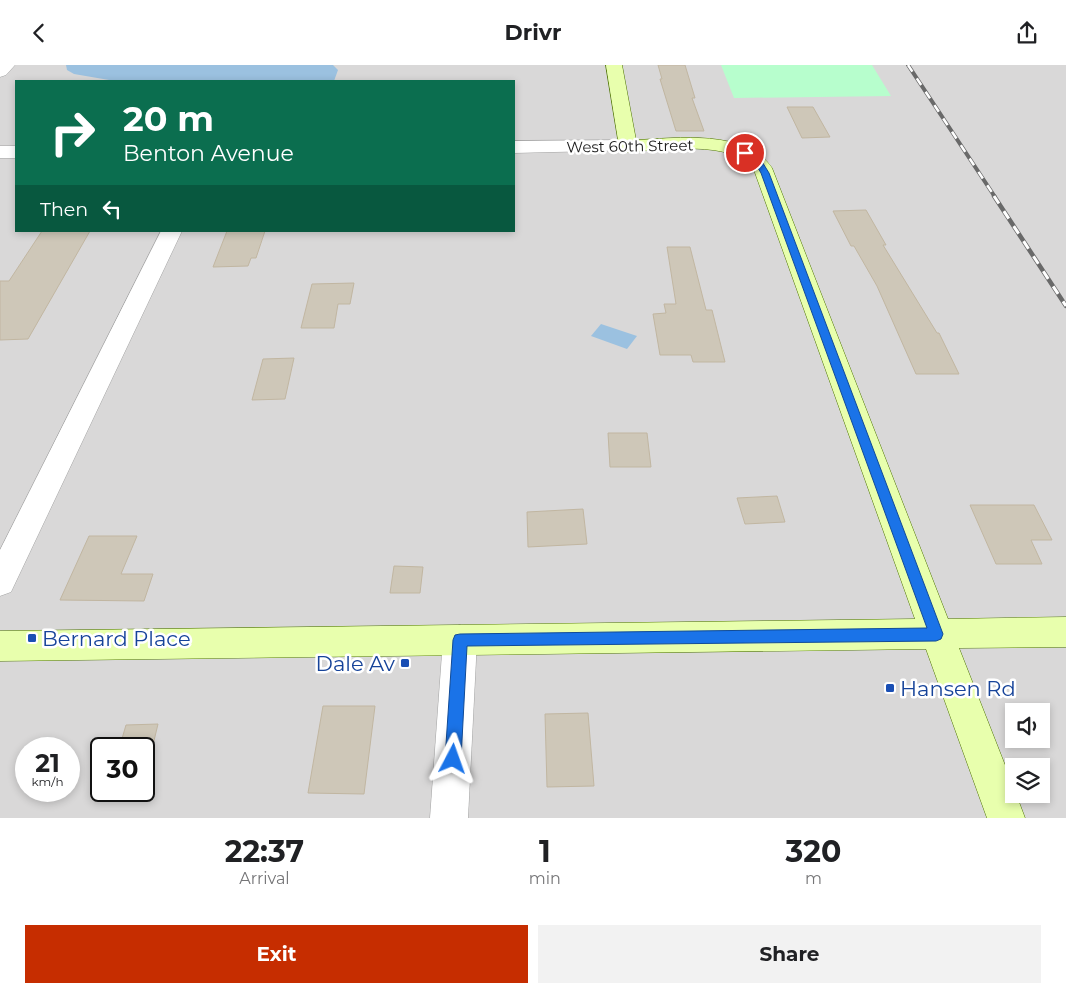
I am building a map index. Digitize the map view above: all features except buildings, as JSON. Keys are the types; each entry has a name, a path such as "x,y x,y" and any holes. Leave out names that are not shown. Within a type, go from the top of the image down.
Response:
{"street":[{"path":"0,72 7,65"},
{"path":"614,65 628,146"},
{"name":"West 60th Street","path":"515,147 701,145 724,147 745,153 758,161 765,173 936,634"},
{"path":"0,152 15,152"},
{"path":"0,582 172,232"},
{"path":"0,646 1066,632"},
{"path":"936,634 1006,818"},
{"path":"450,818 460,640"}],"shaded area":[{"path":"0,65 1066,65 1066,818 0,818"}],"green space":[{"path":"721,65 872,65 891,96 734,98"}],"water":[{"path":"66,65 333,65 338,70 334,80 109,80 74,74 67,70"},
{"path":"601,324 637,336 627,349 591,336"}],"railway":[{"path":"908,65 995,197"},
{"path":"994,196 1066,306"}],"place":[{"name":"Bernard Place","path":"32,638"},
{"name":"Dale Av","path":"405,663"},
{"name":"Hansen Rd","path":"890,688"}],"route":[{"path":"453,759 460,640 936,634 765,173 758,161 745,153"}]}
